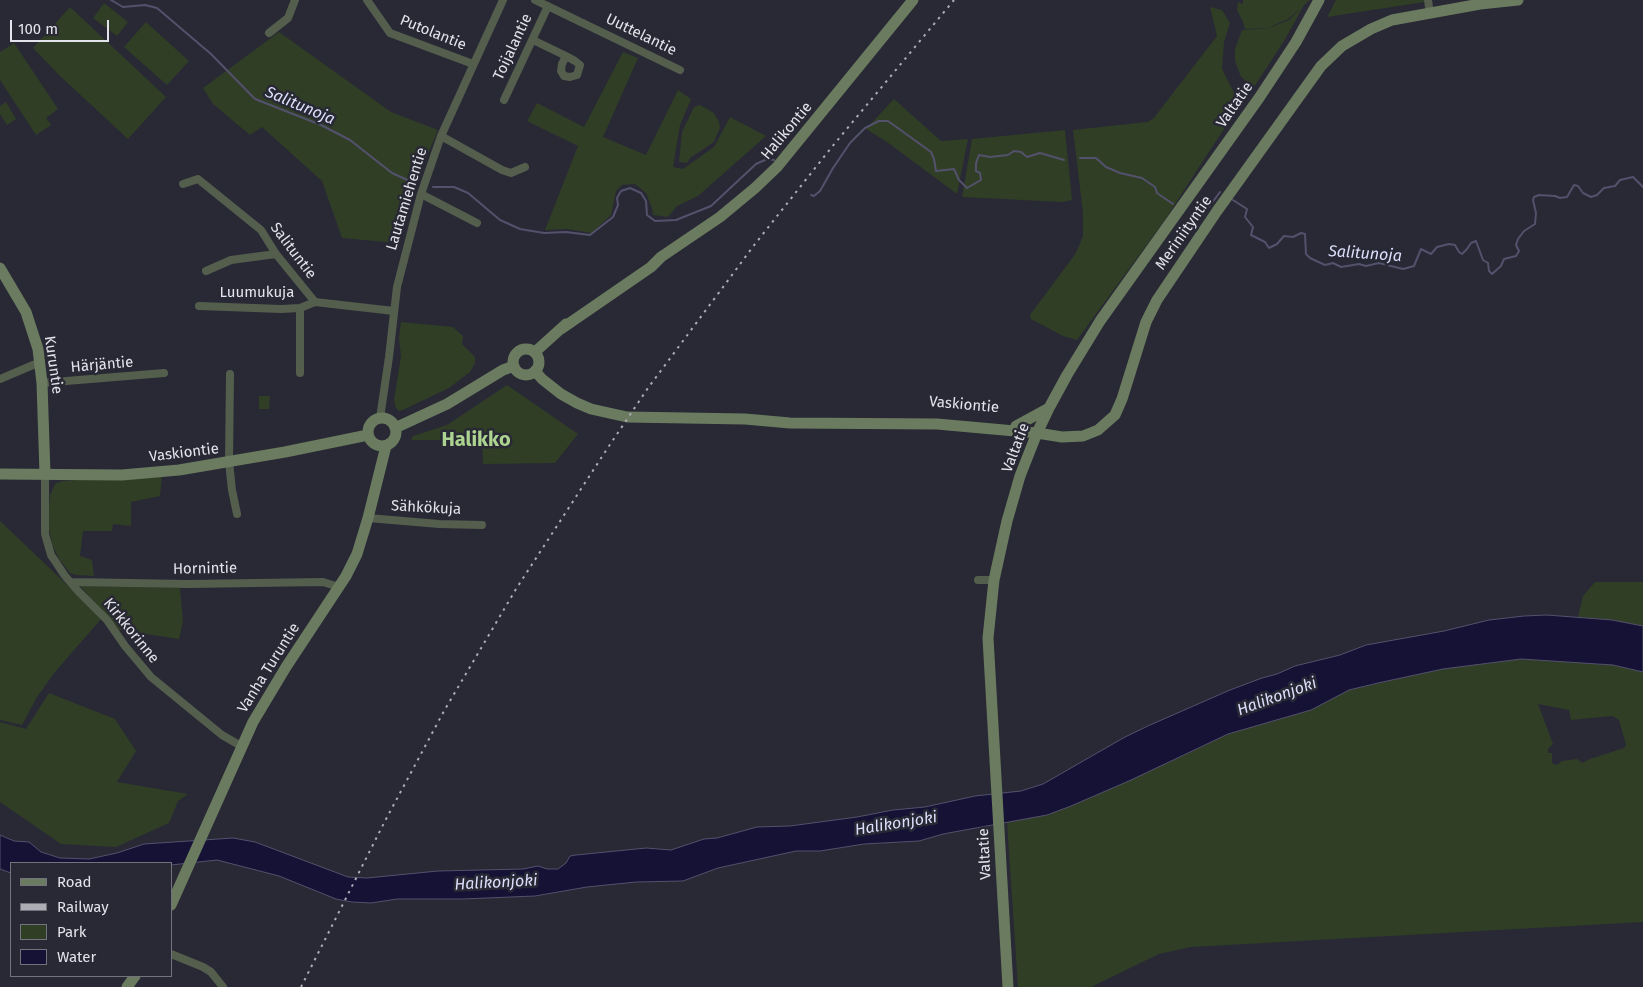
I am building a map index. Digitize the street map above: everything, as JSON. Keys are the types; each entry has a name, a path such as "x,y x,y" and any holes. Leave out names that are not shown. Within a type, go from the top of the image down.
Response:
{"main road":[{"name":"Halikontie","path":"535,352 595,298 648,262 661,257 735,205 777,167 913,0"},
{"name":"Valtatie","path":"1008,987 988,638 994,580 1007,521 1020,476 1049,408 1100,321 1259,98 1296,42 1319,0"},
{"name":"Meriniityntie","path":"1037,433 1062,437 1083,436 1098,430 1115,415 1122,399 1146,322 1166,285 1321,66 1342,46 1371,29 1392,20 1480,4 1518,0"},
{"name":"Kuruntie","path":"0,268 26,312 36,339 41,363 45,474"},
{"path":"527,348 535,352 539,360 538,368 532,374 519,373 514,366 514,357 519,351 527,348"},
{"path":"395,428 447,404 503,370 514,366"},
{"name":"Vaskiontie","path":"535,371 561,394 591,409 627,416 790,423 937,424 1037,433"},
{"path":"1016,426 1049,408"},
{"name":"Vaskiontie","path":"745,420 768,415 938,417 1016,426 1037,433"},
{"path":"380,418 389,420 395,428 394,439 386,446 375,444 368,436 370,425 380,418"},
{"name":"Vaskiontie","path":"0,474 122,475 179,470 368,436"},
{"name":"Vanha Turuntie","path":"172,903 253,722 286,667 339,588 357,554 386,446"}],"street":[{"path":"269,33 288,18 295,0"},
{"name":"Putolantie","path":"367,0 390,33 473,64"},
{"name":"Lautamiehentie","path":"380,418 390,357 394,311 405,250 421,194 441,136 503,0"},
{"name":"Uuttelantie","path":"535,0 680,70"},
{"path":"1428,0 1430,14"},
{"name":"Toijalantie","path":"504,100 548,6"},
{"path":"533,40 566,56"},
{"path":"441,136 502,170 511,172 525,167"},
{"name":"Salituntie","path":"183,184 198,179 261,230 276,254 315,302 394,311"},
{"path":"421,194 477,223"},
{"path":"206,271 232,260 276,254"},
{"name":"Luumukuja","path":"199,306 281,309 300,308 315,302"},
{"path":"300,308 300,373"},
{"path":"0,379 41,363"},
{"name":"Härjäntie","path":"42,384 164,373"},
{"path":"230,374 229,462 237,514"},
{"name":"Kirkkorinne","path":"45,474 45,534 47,544 57,564 71,582 104,616 129,652 151,677 216,730 241,746"},
{"name":"Sähkökuja","path":"368,518 439,524 482,525"},
{"path":"978,580 994,580"},
{"name":"Hornintie","path":"71,582 188,584 323,582 339,588"},
{"path":"172,954 211,972 223,987"}],"green space":[{"path":"1243,0 1310,0 1304,5 1284,41 1254,87 1241,77 1235,61 1235,49 1242,30 1269,28 1289,20 1301,8 1288,19 1268,28 1245,29 1237,10 1238,2 1243,4"},
{"path":"1336,0 1424,0 1424,2 1327,17"},
{"path":"104,3 128,22 117,36 93,18"},
{"path":"70,7 166,97 128,139 60,76 33,48"},
{"path":"1210,7 1222,10 1230,23 1224,42 1222,69 1235,95 1240,99 1233,115 1164,221 1077,340 1063,336 1031,319 1030,315 1076,253 1083,236 1083,213 1073,130 1147,122 1153,119 1217,36"},
{"path":"146,22 189,61 167,85 124,47"},
{"path":"279,32 391,112 438,130 418,177 398,243 342,238 322,181 262,127 250,135 213,104 203,88"},
{"path":"14,43 58,109 46,118 51,125 36,135 0,80 0,52"},
{"path":"623,52 638,58 603,137 646,155 678,90 691,99 680,125 673,167 683,169 714,147 730,117 766,136 698,196 677,206 668,217 653,215 646,193 635,184 622,185 616,191 611,215 592,233 567,229 545,230 578,146 527,121 537,103 584,127"},
{"path":"894,99 941,141 968,139 957,194 887,142 866,129"},
{"path":"6,102 16,119 7,125 0,114 0,106"},
{"path":"700,105 714,113 720,128 714,142 690,158 687,163 679,162 682,132 694,107"},
{"path":"1065,130 1072,200 1063,202 962,197 972,139"},
{"path":"401,322 453,327 463,336 462,344 475,357 475,363 470,372 449,388 399,411 394,400 401,356 399,338"},
{"path":"507,385 578,434 555,463 483,464 482,440 411,440 413,436 447,425"},
{"path":"259,396 270,396 269,409 259,409"},
{"path":"162,475 160,496 131,502 131,526 113,524 112,531 83,531 80,556 92,560 94,576 70,573 59,559 52,544 48,523 50,495 55,484 62,481"},
{"path":"0,521 102,618 55,672 37,697 22,725 0,720"},
{"path":"1595,582 1643,582 1643,626 1612,620 1578,617 1583,596"},
{"path":"80,586 180,588 183,622 179,639 119,630"},
{"path":"1521,659 1613,665 1643,672 1643,922 1191,947 1159,954 1091,987 1018,987 1007,822 1047,815 1071,806 1228,734 1311,710 1349,690 1443,669","holes":["1538,704 1569,710 1571,720 1612,716 1619,720 1626,745 1624,748 1582,763 1577,759 1562,761 1557,765 1552,763 1552,753 1548,753 1548,749 1553,744"]},
{"path":"49,693 115,719 136,751 117,782 188,794 178,801 169,823 116,847 61,844 0,802 0,722 26,729"}],"water":[{"name":"Halikonjoki","path":"1547,615 1612,620 1643,626 1643,672 1613,665 1521,659 1443,669 1378,683 1349,690 1311,710 1228,734 1131,780 1047,815 943,834 919,841 864,844 820,851 796,851 718,868 683,881 636,882 587,887 535,896 397,899 371,903 336,899 279,876 217,860 172,865 172,862 10,862 10,873 0,869 0,835 14,841 29,842 41,852 60,858 89,859 117,853 144,844 233,838 255,842 348,877 367,878 438,871 523,869 538,866 547,869 558,869 566,863 570,856 646,848 671,850 704,839 717,838 757,827 790,826 857,817 893,810 925,807 975,796 1021,791 1043,784 1125,737 1150,725 1230,690 1295,666 1340,655 1366,645 1444,631 1489,620"}],"waterway":[{"name":"Salitunoja","path":"111,0 123,7 145,5 157,8 211,54 255,99 321,125 350,140 392,173 414,183"},
{"name":"Salitunoja","path":"811,195 814,196 820,191 850,143 865,128 879,121 888,121 931,152 936,171 954,169 959,180 967,188 981,180 980,173 976,171 979,155 990,157 1008,155 1014,151 1021,152 1027,157 1040,153 1064,160"},
{"name":"Salitunoja","path":"1080,158 1096,158 1106,167 1120,173 1142,178 1155,187 1157,193 1173,204"},
{"name":"Salitunoja","path":"433,187 454,187 468,193 500,220 520,229 544,233 566,232 590,235 613,217 618,205 617,198 621,191 630,188 641,193 646,201 647,215 655,221 676,220 711,206 756,164 767,159 774,160"},
{"name":"Salitunoja","path":"1233,200 1247,209 1245,217 1253,227 1251,235 1265,242 1269,248 1277,244 1284,236 1293,237 1301,233 1305,234 1306,254 1325,265 1333,263 1341,267 1359,264 1366,266 1379,263 1403,269 1414,266 1421,249 1431,254 1437,247 1449,244 1455,245 1462,254 1471,243 1476,241 1483,260 1488,263 1489,271 1492,274 1501,266 1504,259 1516,256 1519,251 1516,245 1518,239 1524,231 1535,224 1534,197 1539,195 1567,197 1574,185 1591,197 1597,195 1604,188 1615,186 1620,180 1633,177 1643,187"},
{"name":"Salitunoja","path":"1195,220 1200,219 1220,192"}],"railway":[{"path":"301,987 385,821 444,711 516,589 607,449 648,388 755,244 831,148 954,0"}],"district":[{"name":"Halikko","path":"476,440"}]}
